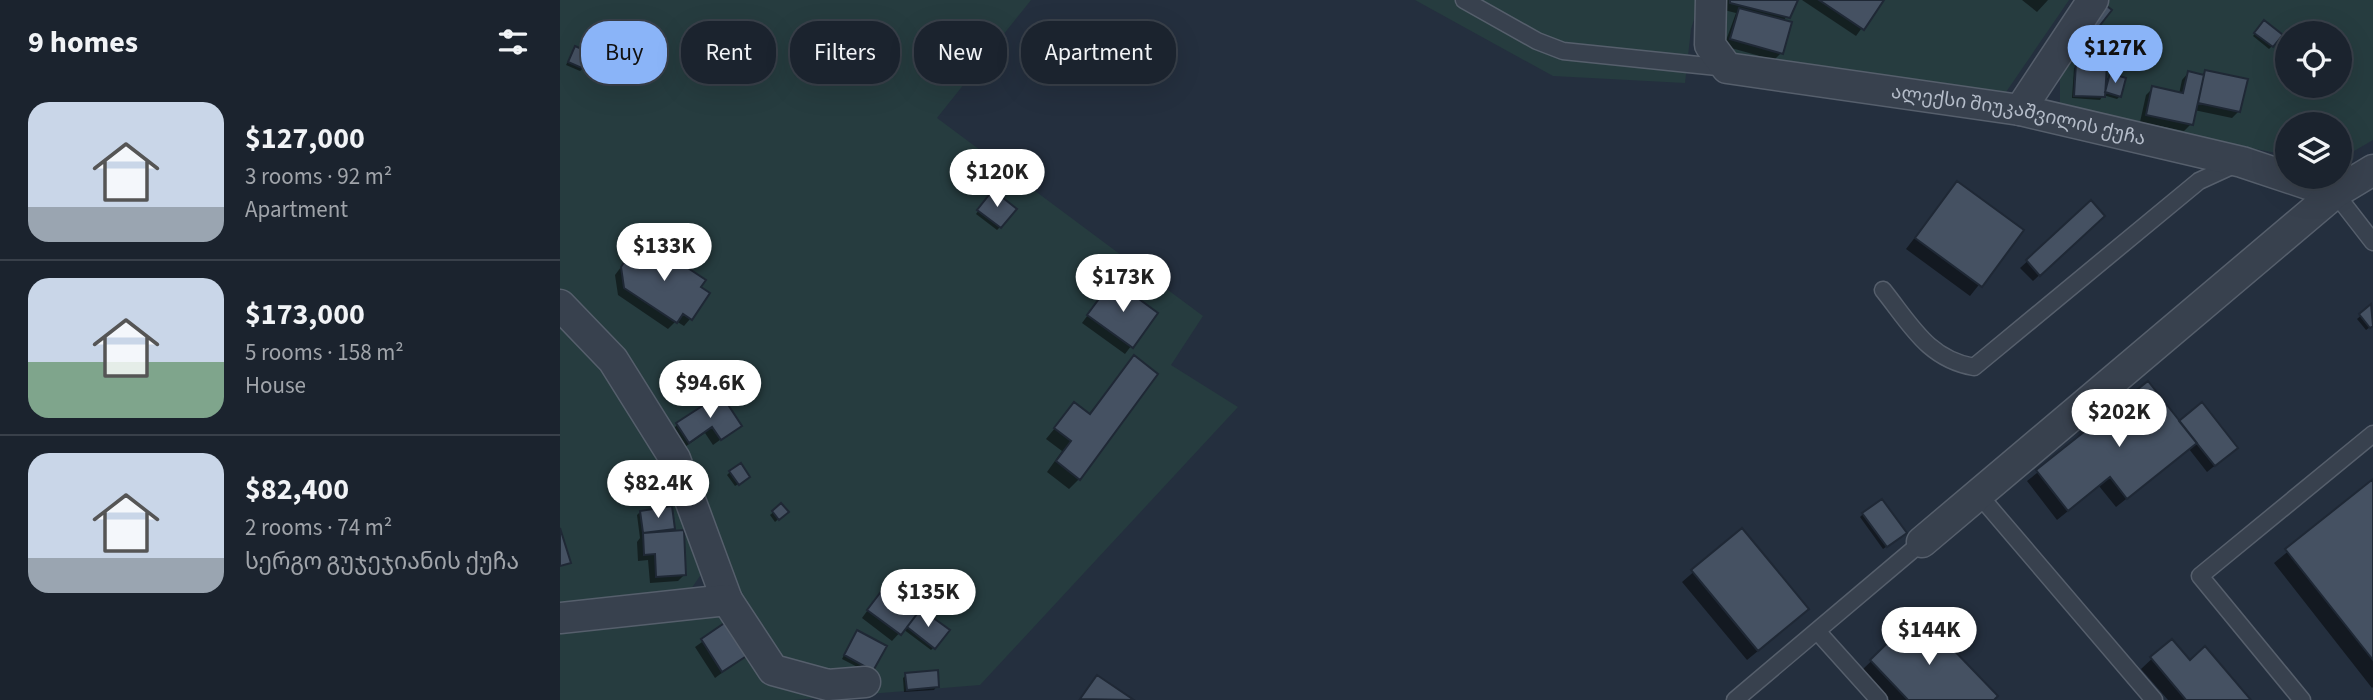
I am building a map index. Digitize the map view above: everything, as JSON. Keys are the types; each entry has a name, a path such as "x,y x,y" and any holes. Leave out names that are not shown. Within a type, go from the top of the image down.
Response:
{"street":[{"path":"1711,0 1710,45 1727,68"},
{"path":"2021,110 2093,0"},
{"name":"ალექსი შიუკაშვილის ქუჩა","path":"1727,68 2021,110 2242,162 2335,193"},
{"path":"1922,542 2335,193 2373,170"},
{"path":"560,305 613,360 675,459 727,600 773,670 828,685 865,682"},
{"path":"560,618 727,600"}],"lane":[{"path":"1464,0 1537,41 1563,51 1727,68"},
{"path":"1883,290 1930,349 1952,363 1974,367 2199,180 2242,162"},
{"path":"2335,193 2373,242"},
{"path":"2302,700 2200,576 2373,433"},
{"path":"1979,495 2154,700"},
{"path":"1735,700 1922,542"},
{"path":"1817,631 1879,700"}],"green space":[{"path":"560,0 1031,0 1007,30 1007,21 914,21 914,84 964,84 937,118 1203,316 1171,365 1238,407 980,685 794,700 560,700 560,634 707,614 738,597 621,351 560,289"},
{"path":"1415,0 1700,0 1691,29 1685,83 1553,76"},
{"path":"1724,0 2069,0 2004,95 1736,56 1725,43"},
{"path":"2098,0 2373,0 2373,140 2354,151 2352,112 2275,112 2275,153 2086,117 2060,108 2060,63"},
{"path":"560,321 611,375 669,460 704,570 689,592 560,603"}],"building":[{"path":"1730,0 1798,0 1790,18 1730,3"},
{"path":"1819,0 1884,0 1864,30"},
{"path":"2103,3 2112,10 2094,33 2085,27"},
{"path":"1739,8 1792,22 1783,54 1730,39"},
{"path":"2264,20 2275,29 2275,45 2273,47 2254,33"},
{"path":"575,46 581,49 581,68 568,62"},
{"path":"2076,63 2107,65 2105,97 2074,96"},
{"path":"2205,70 2248,79 2240,112 2198,103"},
{"path":"2188,71 2204,75 2193,125 2146,115 2152,86 2183,93"},
{"path":"2110,73 2126,78 2121,97 2105,92"},
{"path":"1957,181 2024,230 1982,287 1915,238"},
{"path":"993,190 1017,209 1001,228 977,210"},
{"path":"2091,200 2105,216 2040,276 2026,260"},
{"path":"653,245 706,280 701,287 710,293 692,320 683,314 677,323 624,288 621,267 632,250"},
{"path":"1113,280 1158,313 1133,348 1087,315"},
{"path":"2371,304 2373,326 2370,328 2359,314"},
{"path":"1134,355 1158,374 1080,480 1056,461 1071,441 1054,428 1074,402 1090,414"},
{"path":"2148,381 2197,443 2127,499 2110,477 2068,511 2036,470"},
{"path":"721,394 742,426 721,440 712,427 689,443 676,423"},
{"path":"2202,402 2238,448 2215,466 2179,421"},
{"path":"741,463 750,477 739,485 729,471"},
{"path":"2373,479 2373,660 2285,549"},
{"path":"1882,499 1907,533 1887,547 1862,513"},
{"path":"781,503 789,512 779,520 772,511"},
{"path":"672,506 675,529 643,533 640,511"},
{"path":"560,528 571,563 560,566"},
{"path":"1742,528 1809,609 1758,651 1691,570"},
{"path":"684,530 686,575 656,577 655,554 644,555 643,533"},
{"path":"896,572 929,598 901,635 867,610"},
{"path":"921,609 950,630 935,649 907,627"},
{"path":"1918,613 1998,696 1994,700 1908,700 1870,660"},
{"path":"726,622 748,655 722,672 701,639"},
{"path":"857,630 887,646 873,671 844,655"},
{"path":"2172,639 2190,660 2205,646 2251,700 2186,700 2150,657"},
{"path":"938,670 939,687 907,690 905,673"},
{"path":"1097,675 1134,700 1080,699"}]}
